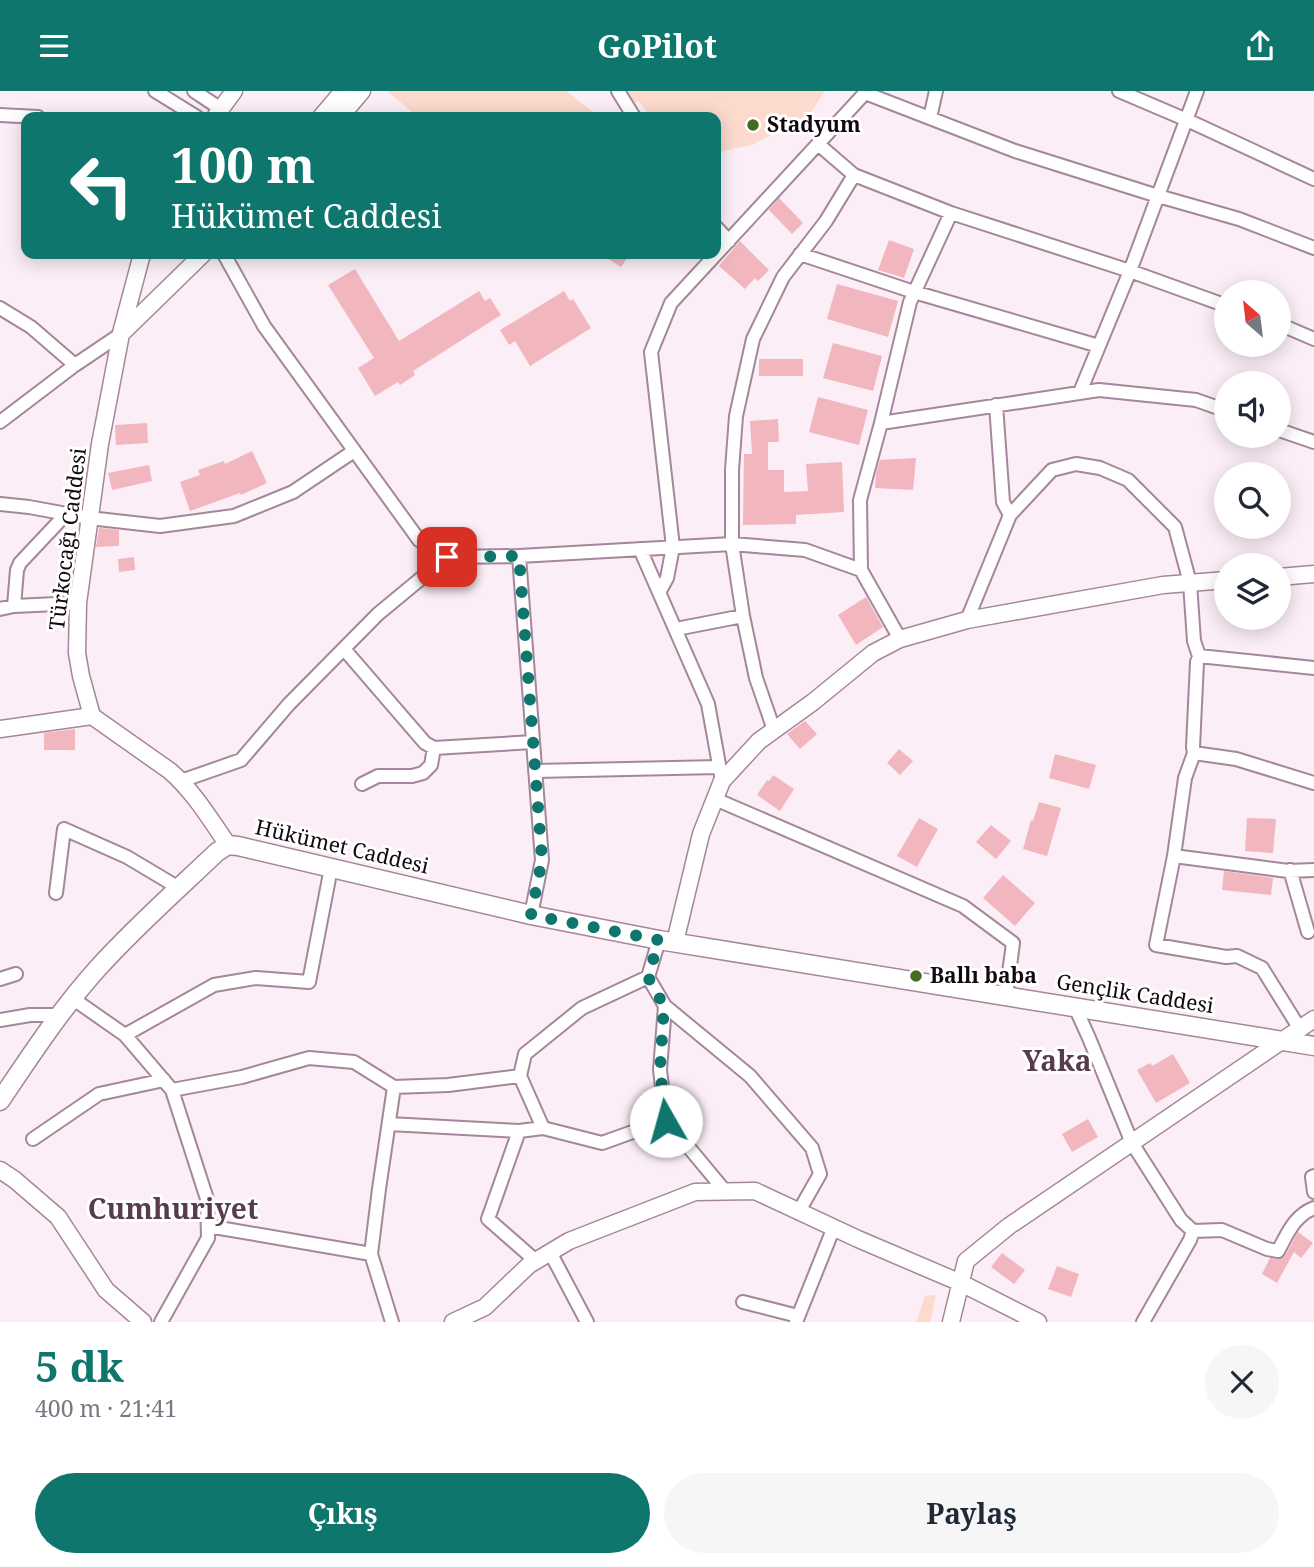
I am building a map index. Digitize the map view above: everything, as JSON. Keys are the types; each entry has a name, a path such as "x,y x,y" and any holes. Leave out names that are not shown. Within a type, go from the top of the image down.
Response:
{"main road":[{"name":"Hükümet Caddesi","path":"0,1101 72,998 123,941 217,852 228,845 531,915 667,941"},
{"name":"Gençlik Caddesi","path":"667,941 1314,1046"}],"street":[{"path":"155,91 189,112"},
{"path":"194,91 217,112"},
{"path":"219,112 234,91"},
{"path":"325,112 343,91"},
{"path":"344,112 362,91"},
{"path":"618,91 631,112"},
{"path":"930,118 936,91"},
{"path":"1119,91 1314,179"},
{"path":"1080,392 1197,91"},
{"path":"721,250 866,93 1015,151 1239,219 1314,248"},
{"path":"0,115 21,116"},
{"path":"818,144 854,176 951,213 1214,301"},
{"path":"774,730 756,678 732,544 732,470 736,416 753,339 783,277 825,221 854,176"},
{"path":"900,639 861,570 860,500 910,302 951,213"},
{"path":"721,232 729,241"},
{"path":"800,254 914,292 1100,346"},
{"name":"Türkocağı Caddesi","path":"93,716 77,653 78,603 100,444 121,334 141,259"},
{"path":"0,422 121,334 198,259"},
{"path":"227,259 264,326 419,540 447,557 519,556 732,544 805,550 861,570"},
{"path":"660,591 667,578 673,547 651,352 671,303 712,259"},
{"path":"0,307 31,327 75,365"},
{"path":"1292,330 1314,339"},
{"path":"881,423 1099,390 1196,400 1214,406"},
{"path":"996,405 1003,502 1010,515"},
{"path":"1291,433 1314,442"},
{"path":"0,504 160,526 234,516 292,492 354,451"},
{"path":"967,620 1010,515 1052,470 1076,464 1100,468 1128,480 1175,527 1190,583 1194,641 1199,656 1194,753 1185,778 1174,856 1156,945 1226,957 1237,956 1262,968 1300,1029"},
{"path":"14,606 20,563 67,513"},
{"path":"542,1129 520,1076 525,1054 582,1008 648,977 667,941 721,774 708,704 640,549"},
{"path":"519,556 542,860 531,915"},
{"path":"181,781 241,760 289,704 378,614 447,557"},
{"path":"1291,576 1314,574"},
{"path":"535,771 721,774 873,653 900,639 967,620 1163,585 1214,581"},
{"path":"0,609 78,603"},
{"path":"677,629 743,616"},
{"path":"344,649 425,743 434,748 533,742"},
{"path":"1199,656 1314,668"},
{"path":"0,729 93,716 181,781 228,845"},
{"path":"362,784 379,776 412,776 422,773 431,765 434,748"},
{"path":"1194,753 1236,759 1314,783"},
{"path":"715,799 963,906 1013,943 1006,996"},
{"path":"56,893 64,829 127,857 179,888"},
{"path":"1174,856 1276,870 1314,870"},
{"path":"125,1035 214,985 256,978 309,982 331,868"},
{"path":"1290,870 1308,932 1314,923"},
{"path":"0,979 16,974"},
{"path":"648,977 664,1006 750,1076 812,1148 820,1174 800,1211"},
{"path":"72,998 125,1035 168,1085 207,1199 208,1238 161,1322"},
{"path":"664,1006 660,1070 666,1121 724,1191"},
{"path":"1075,1007 1132,1143 1181,1220 1193,1231 1222,1230 1278,1251 1295,1220 1314,1208"},
{"path":"0,1020 59,1014"},
{"path":"951,1322 966,1261 1009,1226 1314,1019"},
{"path":"33,1139 99,1094 242,1077 309,1058 355,1062 394,1087 448,1085 520,1076"},
{"path":"392,1322 371,1254 394,1087"},
{"path":"389,1124 519,1131 542,1129 602,1143 666,1121"},
{"path":"519,1131 488,1219 536,1261"},
{"path":"0,1170 58,1217 106,1290 143,1322"},
{"path":"1314,1176 1314,1192"},
{"path":"461,1320 485,1307 529,1265 569,1241 695,1192 755,1191 961,1283 1038,1322"},
{"path":"208,1226 371,1254"},
{"path":"743,1302 797,1319 834,1227"},
{"path":"1143,1322 1193,1231"},
{"path":"550,1252 587,1322"}],"shaded area":[{"path":"387,91 567,91 592,112 412,112"},
{"name":"Stadyum","path":"625,91 825,91 809,115 754,144 721,152 721,112 647,112 639,101 631,104"},
{"path":"936,1295 930,1322 916,1322 925,1296"}],"building":[{"path":"779,198 803,223 792,234 769,210"},
{"path":"889,240 914,249 904,278 878,270"},
{"path":"740,241 769,270 758,281 755,278 745,289 719,266"},
{"path":"609,259 627,259 621,267"},
{"path":"355,269 399,341 479,291 485,301 490,298 501,315 413,371 415,375 400,385 398,382 375,396 358,368 374,358 328,285"},
{"path":"837,284 898,301 888,337 827,319"},
{"path":"564,291 570,301 573,299 591,328 530,366 515,341 509,345 500,330"},
{"path":"833,343 882,356 873,391 823,378"},
{"path":"759,359 803,359 803,376 759,376"},
{"path":"818,397 868,410 859,445 809,432"},
{"path":"778,419 779,442 768,442 768,470 784,470 784,492 808,491 806,464 842,462 844,512 796,515 796,524 743,525 744,454 752,454 750,421"},
{"path":"147,423 148,443 116,445 115,425"},
{"path":"252,451 267,483 241,495 240,493 190,511 180,482 200,475 198,470 224,461 225,464"},
{"path":"916,458 913,490 875,488 880,460"},
{"path":"149,465 152,481 112,490 108,473"},
{"path":"99,528 119,530 119,546 96,547"},
{"path":"134,557 135,570 119,572 118,559"},
{"path":"866,597 883,627 856,645 838,615"},
{"path":"805,721 817,734 800,749 787,734"},
{"path":"75,729 75,750 44,750 44,733"},
{"path":"899,749 913,761 900,775 887,763"},
{"path":"1055,754 1096,765 1089,789 1049,778"},
{"path":"773,775 794,789 780,811 757,795"},
{"path":"1039,802 1061,808 1047,856 1023,849"},
{"path":"919,818 938,829 917,867 897,856"},
{"path":"1247,818 1276,819 1273,853 1245,851"},
{"path":"991,825 1011,841 996,859 976,842"},
{"path":"1224,871 1273,878 1271,895 1222,890"},
{"path":"1003,875 1035,903 1015,926 983,898"},
{"path":"1173,1054 1190,1083 1156,1103 1137,1070 1150,1063 1152,1066"},
{"path":"1088,1119 1098,1137 1072,1152 1062,1134"},
{"path":"1298,1232 1313,1243 1301,1258 1294,1252 1277,1283 1262,1274 1270,1258 1281,1259 1285,1256"},
{"path":"1002,1253 1025,1270 1014,1284 991,1267"},
{"path":"1057,1266 1079,1274 1071,1297 1048,1289"}],"place":[{"name":"Stadyum","path":"753,125"},
{"name":"Ballı baba","path":"916,976"}],"district":[{"name":"Yaka","path":"1057,1061"},
{"name":"Cumhuriyet","path":"173,1209"}],"route":[{"path":"447,557 519,556 542,860 531,915 659,940 648,977 664,1006 660,1070 666,1121"}]}
